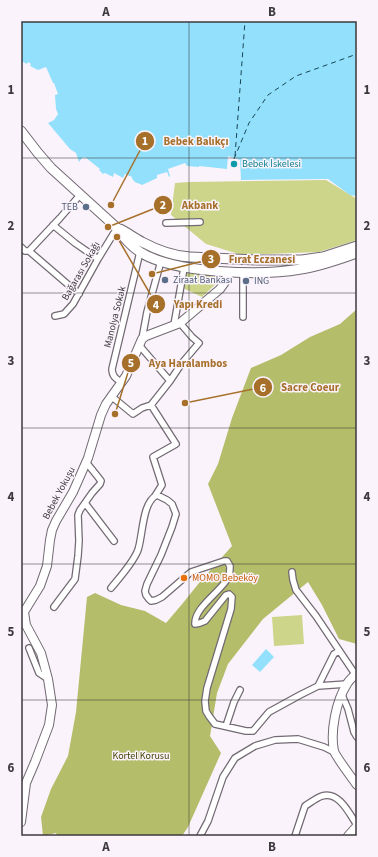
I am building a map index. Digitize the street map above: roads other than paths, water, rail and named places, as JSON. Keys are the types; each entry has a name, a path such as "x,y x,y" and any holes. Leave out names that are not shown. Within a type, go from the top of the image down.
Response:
{"main road":[{"path":"21,131 38,154 51,168 117,228 140,252 162,256 257,260 302,260 337,253 357,246"},
{"path":"117,228 150,246 162,256 186,268 229,272 282,271 326,264 357,253"},
{"path":"186,268 187,260 190,257"},
{"path":"229,272 230,259"},
{"path":"257,260 260,267 258,272"}],"street":[{"path":"29,251 80,195"},
{"path":"166,222 200,222"},
{"path":"53,224 75,243 98,259"},
{"name":"Bağarası Sokağı","path":"55,316 64,314 73,304 117,228"},
{"path":"21,247 25,251 29,251 79,294"},
{"name":"Manolya Sokak","path":"121,382 112,374 112,369 140,252"},
{"path":"140,342 162,256"},
{"path":"177,324 186,268"},
{"path":"140,342 146,336 177,324 220,289 229,272"},
{"path":"242,317 244,272"},
{"path":"112,396 133,414 142,408 151,405 199,343 177,324"},
{"path":"140,342 170,381"},
{"name":"Bebek Yokuşu","path":"21,822 26,783 49,725 52,705 48,679 41,653 26,625 24,612 40,586 47,566 52,530 74,492 86,462 101,415 106,404 126,376 140,342"},
{"path":"111,588 134,557 138,549 146,510 162,485 153,457 176,444 151,405"},
{"path":"54,607 75,579 79,549 78,515 92,493 100,484 98,476 86,462"},
{"path":"155,496 157,495 167,500 176,514 161,555 147,584 145,591 148,599 151,601 162,597 191,572 227,561 230,566 227,580 201,609 195,619 195,624 205,621 226,595 229,594 232,597 231,609 207,688 205,701 206,711 215,724 246,731 253,731 269,712 300,695 318,686 347,684"},
{"path":"85,503 114,541"},
{"path":"292,572 296,590 356,673 347,684 335,714 333,733 334,752"},
{"path":"21,608 33,598"},
{"path":"21,627 30,631"},
{"path":"29,648 39,673 48,679"},
{"path":"318,686 334,654 339,651"},
{"path":"226,726 234,702 240,690"},
{"path":"342,695 357,738"},
{"path":"200,836 208,821 223,777 235,758 255,746 275,740 298,739 324,747 334,752 357,785"},
{"path":"294,836 305,806 323,796 333,796 343,803 354,831"}],"water":[{"path":"21,21 357,21 357,196 350,195 328,179 241,180 240,160 228,156 227,169 187,166 185,163 168,169 169,177 167,172 157,175 157,178 142,185 134,181 132,177 125,174 123,178 114,173 113,177 105,173 103,174 99,170 100,169 85,157 83,157 79,162 76,153 70,149 48,123 54,120 58,114 55,95 58,94 46,67 38,70 30,66 31,64 28,62 27,64 21,61"},
{"path":"266,649 274,657 260,672 252,665"}],"place":[{"name":"Bebek İskelesi","path":"234,164"},
{"name":"Bebek Balıkçı","path":"111,205"},
{"name":"TEB","path":"86,207"},
{"name":"Akbank","path":"108,227"},
{"name":"Yapı Kredi","path":"117,237"},
{"name":"Fırat Eczanesi","path":"152,274"},
{"name":"Ziraat Bankası","path":"165,280"},
{"name":"ING","path":"246,281"},
{"name":"Sacre Coeur","path":"185,403"},
{"name":"Aya Haralambos","path":"115,414"},
{"name":"MOMO Bebeköy","path":"184,578"}],"park label":[{"name":"Kortel Korusu","path":"141,756"}]}
